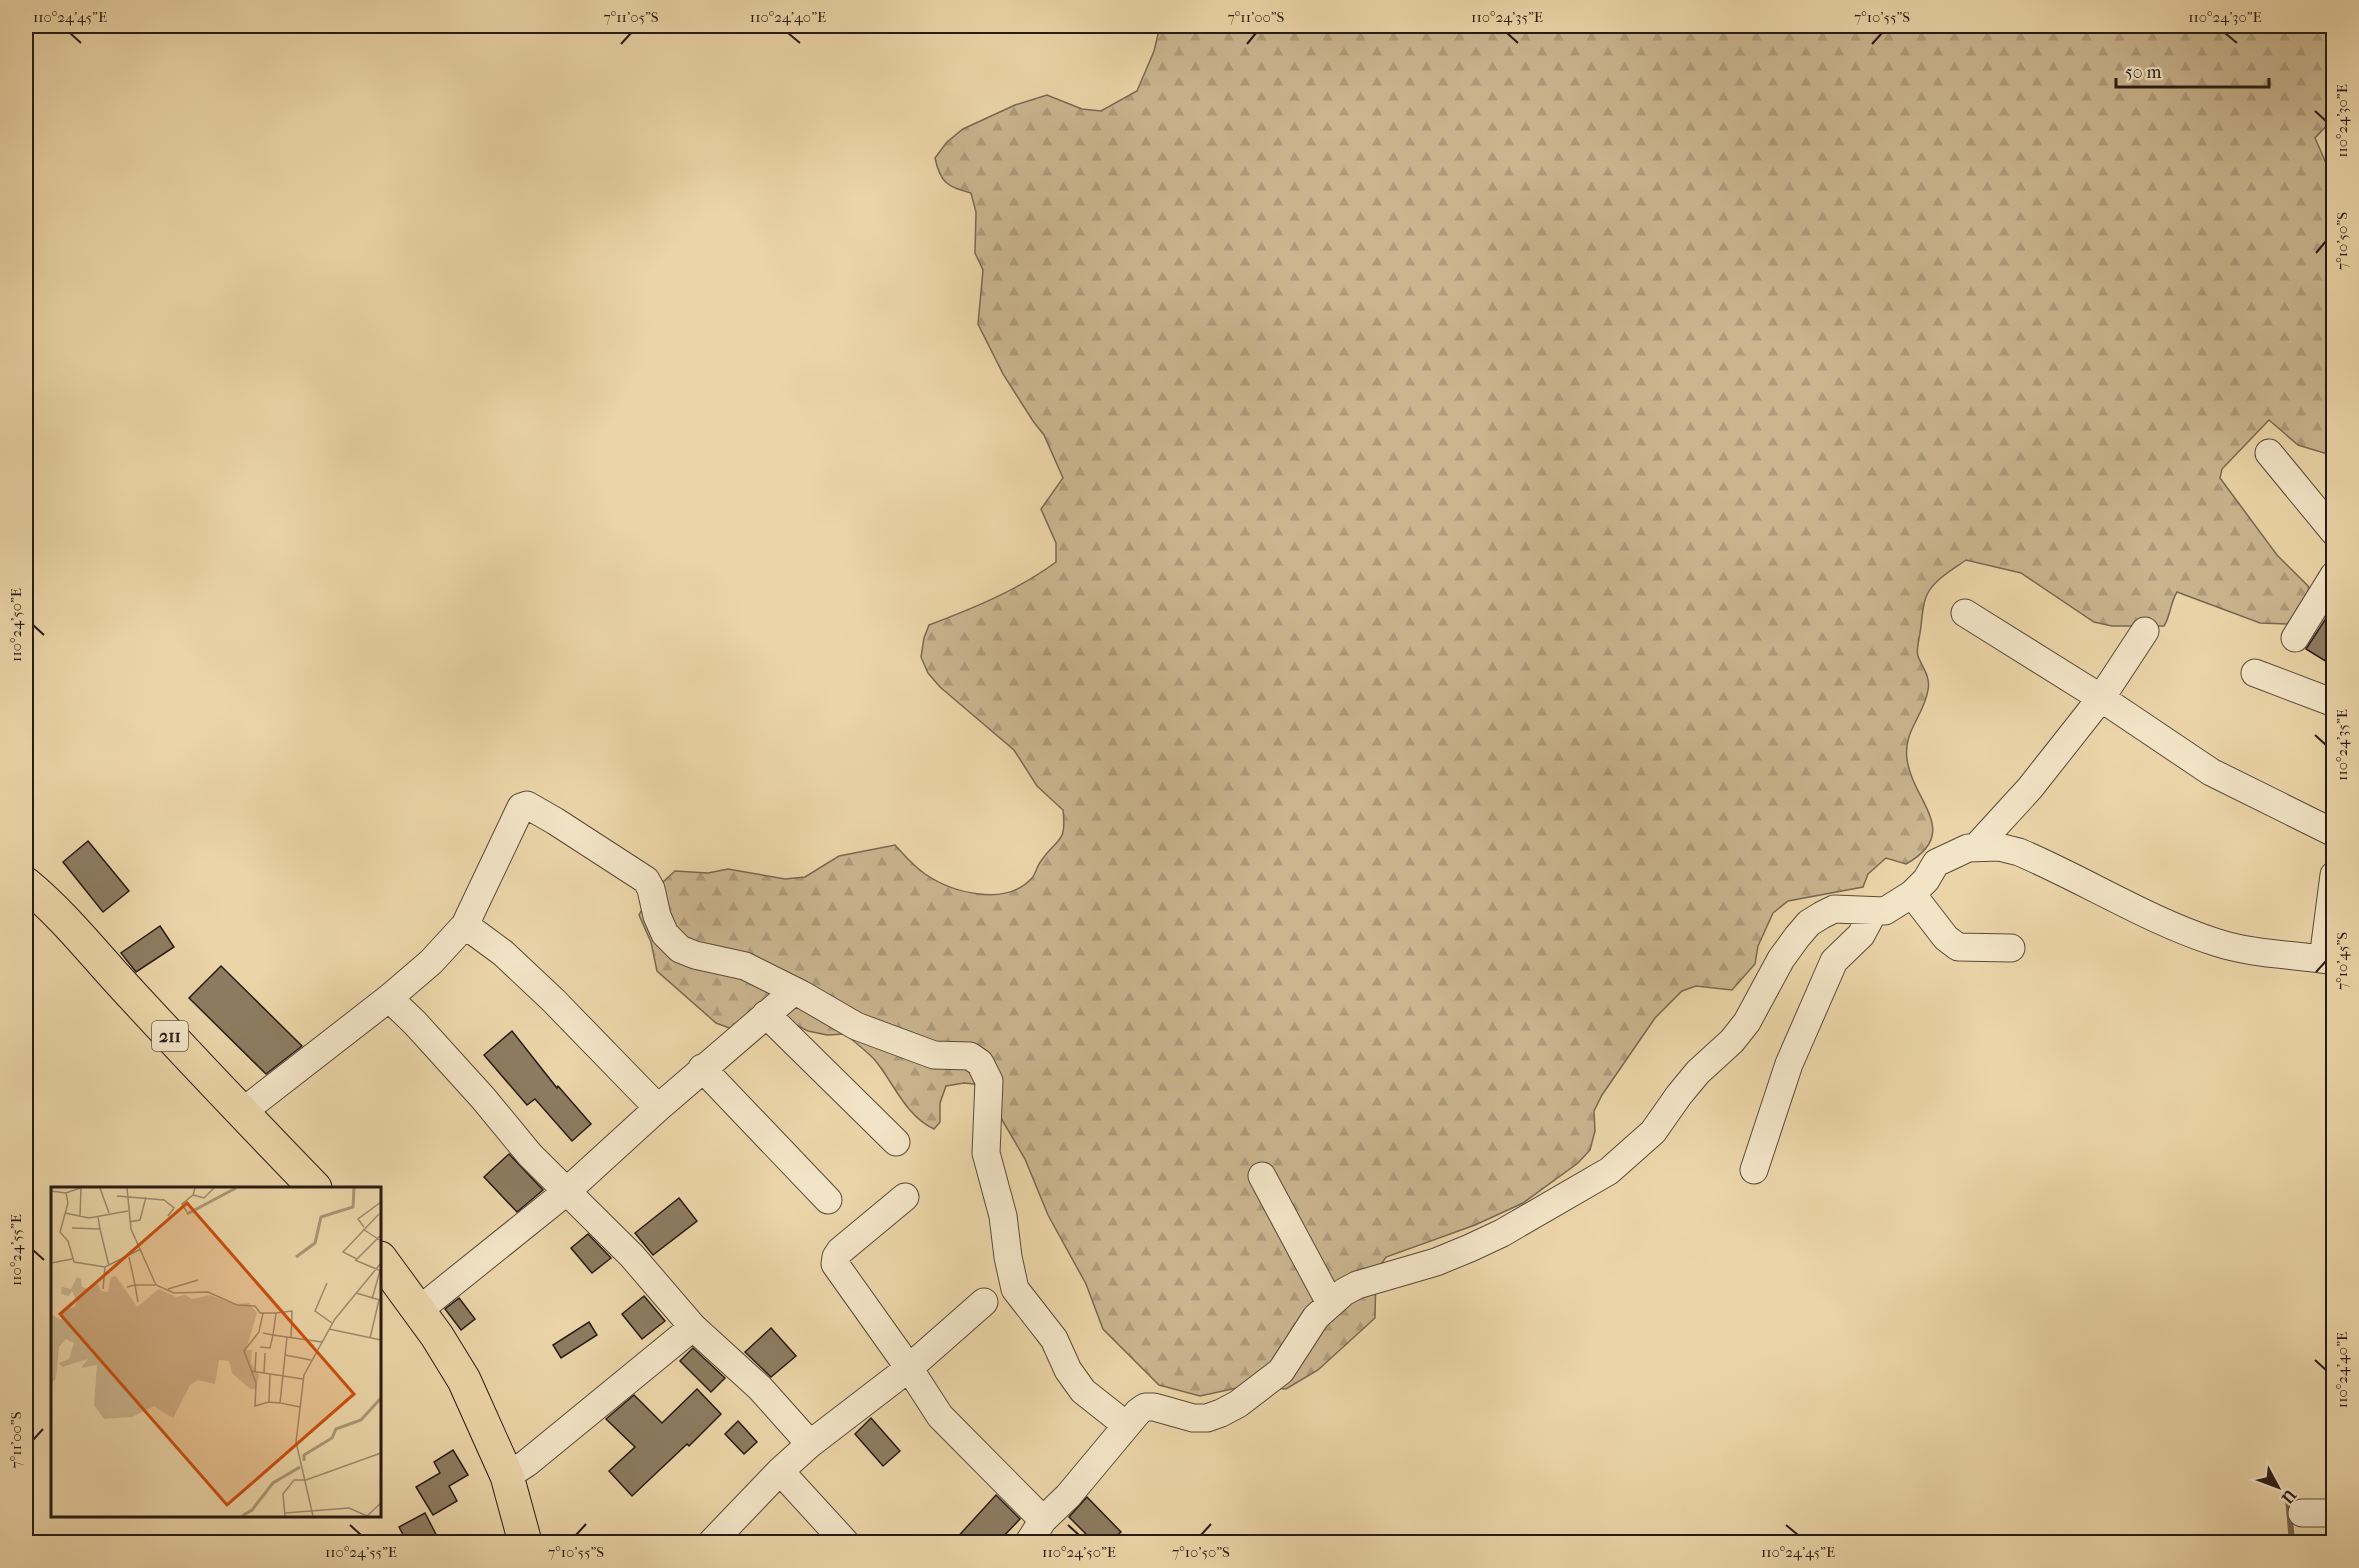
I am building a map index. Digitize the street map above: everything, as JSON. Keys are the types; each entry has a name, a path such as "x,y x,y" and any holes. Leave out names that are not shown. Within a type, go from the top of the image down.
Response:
{"main road":[{"name":"211","path":"26,884 54,908 241,1113 314,1187"},
{"path":"381,1259 419,1310 464,1380 507,1476 525,1542"}],"street":[{"path":"2269,453 2334,532"},
{"path":"2295,638 2334,575"},
{"path":"1965,613 2101,698 2211,772 2334,832"},
{"path":"1977,846 2030,788 2101,698 2145,632"},
{"path":"2255,673 2334,703"},
{"path":"241,1113 431,962 465,925 521,807 527,805 646,880 665,934 680,949 695,955 745,966 856,1026 934,1055 970,1056 980,1063 989,1081 986,1153 1003,1216 1008,1257 1016,1289 1054,1339 1068,1370 1083,1390 1126,1425"},
{"path":"905,1197 840,1251 835,1264 940,1416 1036,1531 1137,1412 1145,1407 1164,1408 1193,1418 1207,1418 1238,1404 1281,1371 1305,1332 1330,1303 1344,1292 1357,1285 1437,1262 1470,1248 1502,1233 1609,1171 1653,1132 1698,1072 1732,1041 1747,1023 1781,959 1809,923 1834,909 1885,911 1912,894 1926,880 1936,863 1952,854 1977,846 1999,847 2019,852 2186,932 2208,940 2252,951 2328,960 2334,875"},
{"path":"1912,894 1946,938 1958,947 2011,948"},
{"path":"1754,1170 1789,1064 1834,961 1861,935 1874,911"},
{"path":"465,925 503,953 553,999 657,1108"},
{"path":"419,1310 566,1192 702,1068 794,991"},
{"path":"388,998 415,1023 483,1098 530,1155 632,1256 693,1327 760,1388 810,1444"},
{"path":"766,1014 896,1142"},
{"path":"702,1068 828,1200"},
{"path":"1262,1176 1330,1303"},
{"path":"712,1542 780,1471 810,1444 909,1368 984,1302"},
{"path":"507,1476 693,1327"},
{"path":"780,1471 845,1542"},
{"path":"2302,1513 2334,1513"}],"green space":[{"path":"1160,26 2333,26 2333,119 2315,138 2333,179 2333,449 2324,453 2298,445 2269,420 2222,469 2220,478 2277,555 2308,586 2310,594 2306,602 2287,624 2260,623 2177,592 2164,626 2112,626 2094,622 2021,573 1966,560 1949,571 1929,591 1925,601 1917,651 1929,685 1926,699 1908,740 1907,749 1911,774 1930,815 1933,828 1931,840 1923,852 1906,864 1886,858 1868,874 1863,887 1788,901 1773,913 1758,946 1755,964 1732,990 1696,986 1682,991 1655,1018 1602,1095 1594,1111 1595,1131 1590,1150 1578,1163 1523,1203 1475,1225 1386,1257 1376,1272 1375,1318 1318,1370 1286,1389 1246,1386 1200,1396 1159,1385 1103,1329 1086,1284 1048,1215 1025,1159 1001,1118 992,1116 974,1084 946,1086 940,1103 940,1122 934,1129 915,1116 874,1059 845,1034 827,1035 808,1031 790,1022 740,1032 716,1023 657,971 651,942 639,915 651,893 675,871 708,873 728,869 785,879 805,877 839,856 895,845 921,871 950,887 979,894 1008,892 1021,887 1032,878 1041,861 1060,840 1064,829 1063,810 1037,786 1014,750 940,687 928,673 921,657 929,625 995,598 1056,562 1056,543 1041,509 1063,478 1044,435 1003,374 978,324 983,270 975,253 976,212 971,193 950,186 939,173 935,158 947,142 963,129 1015,105 1047,95 1082,109 1101,111 1137,91 1154,51"}],"building":[{"path":"2334,606 2334,651 2327,662 2306,649"},
{"path":"88,841 129,891 103,912 63,862"},
{"path":"160,926 174,947 136,972 121,953"},
{"path":"221,966 302,1046 266,1074 189,998"},
{"path":"512,1031 557,1088 558,1086 591,1124 572,1141 535,1099 527,1105 484,1055"},
{"path":"509,1154 543,1190 517,1212 484,1177"},
{"path":"679,1198 697,1221 653,1255 635,1233"},
{"path":"588,1234 611,1258 592,1273 571,1248"},
{"path":"644,1296 665,1321 642,1339 622,1314"},
{"path":"459,1298 475,1319 461,1330 445,1309"},
{"path":"589,1322 597,1335 561,1358 553,1345"},
{"path":"771,1328 796,1356 771,1377 745,1352"},
{"path":"693,1348 725,1378 711,1392 680,1361"},
{"path":"697,1389 721,1414 689,1446 687,1444 632,1496 609,1471 635,1447 606,1419 634,1395 662,1423"},
{"path":"871,1418 900,1451 883,1466 855,1434"},
{"path":"738,1421 757,1442 744,1454 725,1434"},
{"path":"453,1450 468,1475 449,1486 457,1501 433,1515 416,1487 440,1473 434,1462"},
{"path":"996,1495 1020,1519 998,1542 953,1542"},
{"path":"1087,1497 1121,1532 1110,1542 1094,1542 1069,1517"},
{"path":"425,1513 440,1542 407,1542 399,1527"}],"waterway":[{"path":"2288,1498 2292,1542"}]}
